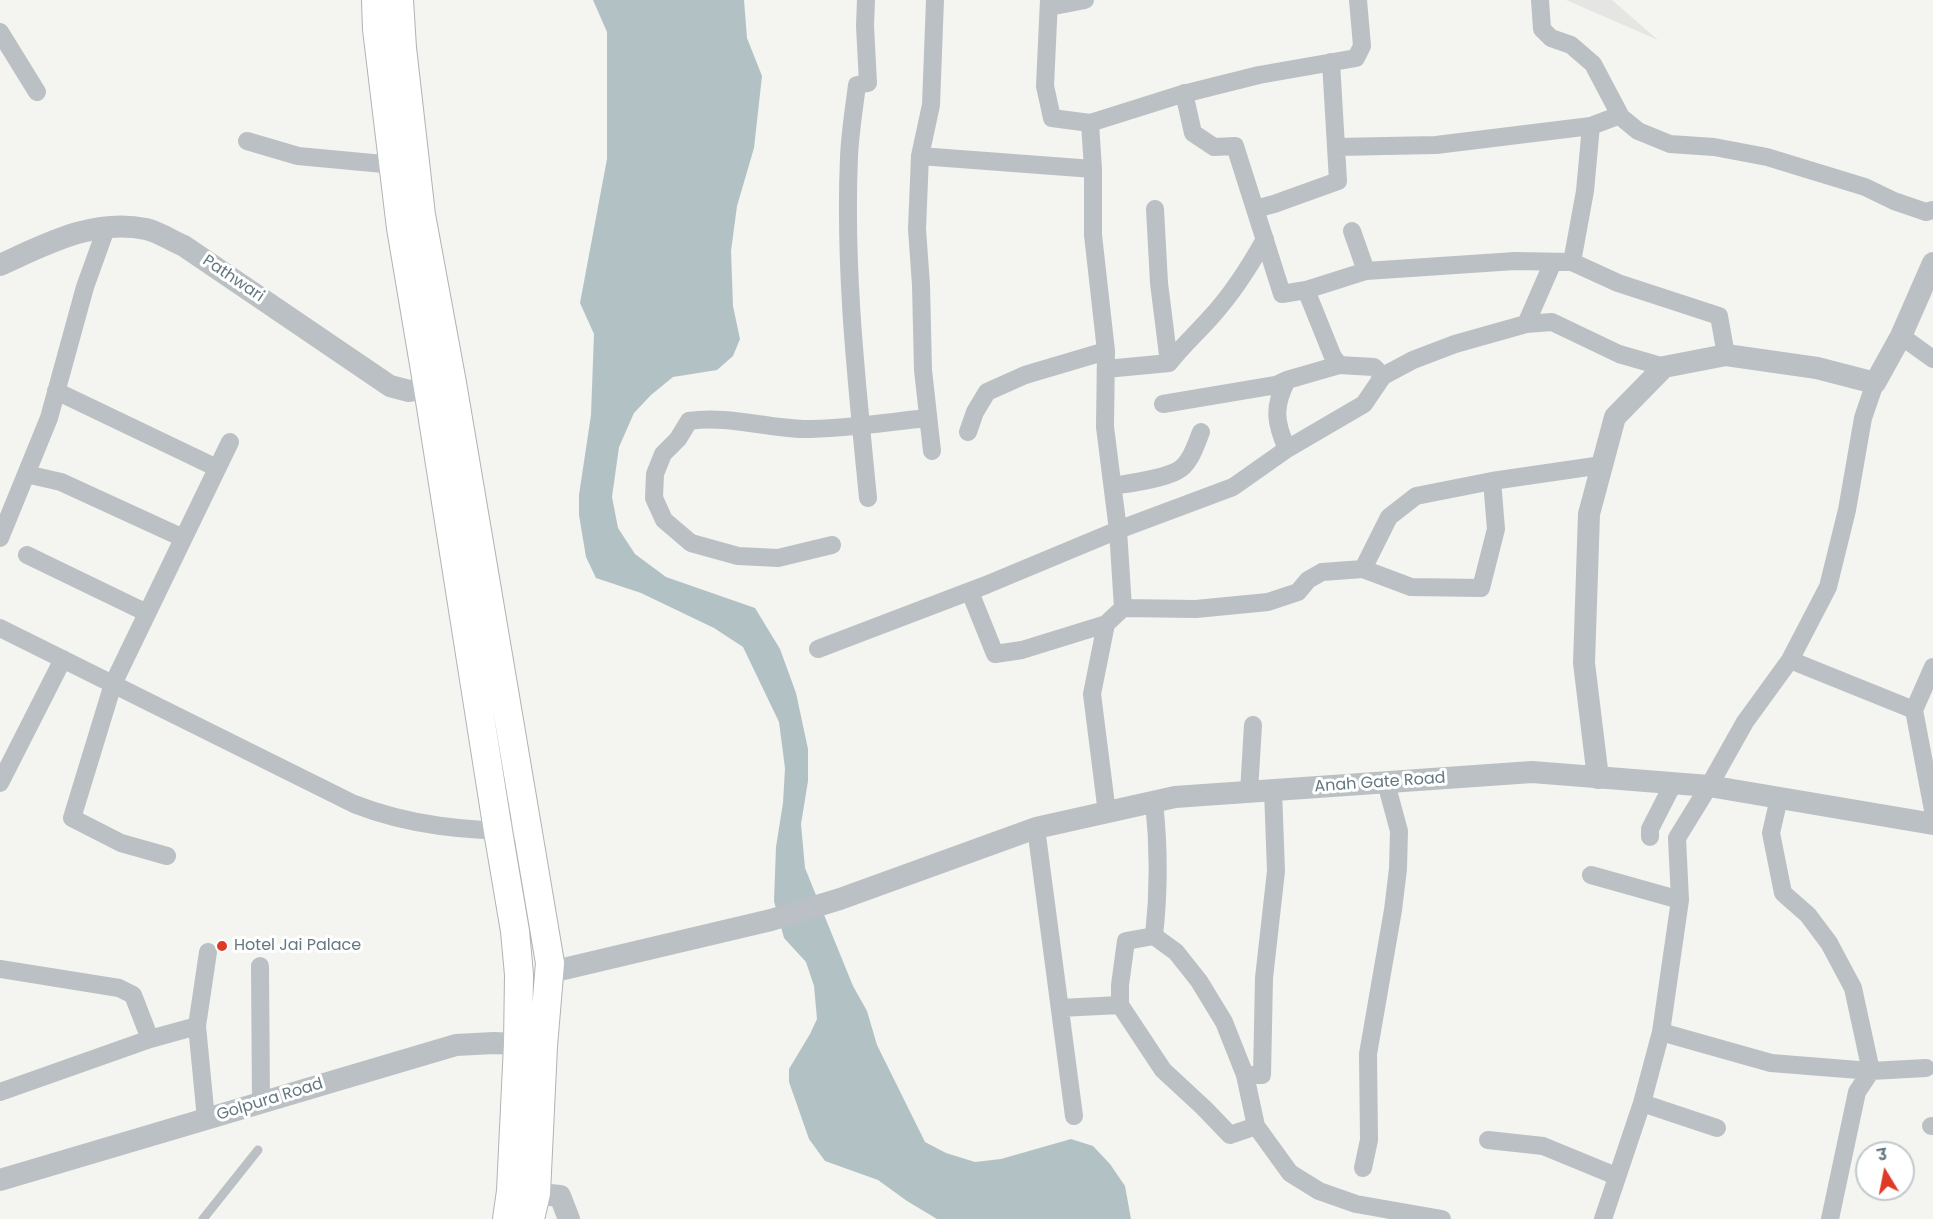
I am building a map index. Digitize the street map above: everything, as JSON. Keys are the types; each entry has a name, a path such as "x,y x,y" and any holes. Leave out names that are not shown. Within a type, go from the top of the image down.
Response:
{"main road":[{"path":"376,0 377,28 401,228 440,385 527,831 551,968 548,1008 531,1045"},
{"path":"399,0 402,48 440,385 498,831 515,931 518,1007 531,1045 526,1201 507,1219"},
{"path":"518,966 518,961 524,952 533,948 547,954 551,968"},
{"path":"518,1007 524,1018 532,1022 541,1019 548,1008"}],"street":[{"path":"866,0 868,83 857,85 849,156 849,240 860,425 868,498"},
{"path":"932,451 923,370 917,229 921,156 931,105 935,0"},
{"path":"1085,0 1049,3 1045,86 1052,118 1090,123 1184,93 1259,75 1356,58 1362,46 1358,0"},
{"path":"1540,0 1542,29 1551,38 1571,45 1593,64 1620,115 1638,130 1670,144 1714,147 1767,157 1865,187 1894,201 1926,212 1933,210"},
{"path":"0,32 37,92"},
{"path":"1255,209 1338,181 1331,62"},
{"path":"1184,93 1193,133 1214,147 1235,146 1282,294 1306,290 1366,271 1515,261 1572,262 1618,283 1719,316 1726,355"},
{"path":"1337,147 1436,145 1591,126 1620,115"},
{"path":"1090,123 1093,235 1106,360 1105,427 1118,530 1123,608"},
{"path":"1572,262 1585,191 1591,126"},
{"path":"247,141 298,156 394,165"},
{"path":"921,156 1093,169"},
{"path":"1155,209 1159,283 1169,363"},
{"path":"2,530 49,418 85,287 107,226"},
{"name":"Pathwari","path":"0,265 61,237 107,226 147,229 184,246 390,386 409,391 440,385"},
{"path":"1352,231 1366,271"},
{"path":"1169,363 1218,308 1250,266 1265,239"},
{"path":"1526,324 1553,262"},
{"path":"1603,1219 1642,1103 1661,1032 1680,900 1677,838 1745,722 1790,660 1828,587 1847,510 1863,418 1875,383 1901,336 1933,263"},
{"path":"1306,290 1333,357 1340,365"},
{"path":"818,649 970,592 1118,530 1233,487 1287,449 1364,404 1383,376 1413,360 1455,344 1526,324 1552,322 1619,354 1664,367 1726,355 1817,368 1875,383"},
{"path":"1901,336 1933,359"},
{"path":"968,432 975,412 987,392 1025,375 1106,360 1169,363"},
{"path":"1162,404 1276,385 1340,365 1374,367 1383,376"},
{"path":"1598,778 1584,663 1589,514 1615,417 1664,367"},
{"path":"1287,380 1275,414 1287,449"},
{"path":"56,391 217,468"},
{"path":"832,545 778,558 738,556 691,543 664,520 654,498 655,474 663,454 678,439 689,421 702,419 805,429 928,418"},
{"path":"1113,486 1144,481 1179,471 1193,452 1201,432"},
{"path":"167,856 121,843 72,818 113,684 230,442"},
{"path":"1363,569 1389,517 1416,496 1492,481 1602,465"},
{"path":"26,474 61,482 183,538"},
{"path":"970,592 996,654 1022,650 1106,624 1123,608 1196,609 1268,602 1298,592 1308,580 1322,572 1363,569 1411,587 1481,588 1496,529 1492,481"},
{"path":"27,555 147,613"},
{"path":"1106,624 1092,694 1107,813"},
{"path":"0,628 354,804 382,815 452,829 527,831"},
{"path":"1,776 63,659"},
{"path":"1790,660 1914,710"},
{"path":"1933,667 1914,710 1933,810"},
{"path":"1249,792 1253,725"},
{"name":"Anah Gate Road","path":"551,968 771,920 840,899 1036,828 1175,797 1532,772 1709,786 1933,824"},
{"path":"1363,1168 1370,1140 1368,1054 1398,869 1399,831 1386,783"},
{"path":"1650,837 1650,829 1673,784"},
{"path":"1245,1075 1262,1075 1264,978 1276,871 1273,790"},
{"path":"1779,798 1771,833 1783,893 1808,915 1829,943 1853,988 1871,1071 1857,1092 1830,1219"},
{"path":"1154,802 1159,896 1155,936"},
{"path":"1036,828 1074,1116"},
{"path":"1591,876 1680,900"},
{"path":"1256,1126 1230,1135 1163,1071 1120,1005 1120,985 1126,941 1155,936 1176,952 1199,981 1224,1022 1245,1075 1256,1126 1290,1173 1319,1191 1365,1206 1442,1219"},
{"path":"206,1119 197,1026 208,952"},
{"path":"260,966 261,1102"},
{"path":"0,969 119,988 133,995 150,1038"},
{"path":"1060,1008 1120,1005"},
{"path":"0,1092 150,1038 197,1026"},
{"path":"1661,1032 1771,1063 1871,1071 1926,1068"},
{"name":"Golpura Road","path":"0,1180 456,1045 494,1043 531,1045"},
{"path":"1642,1103 1717,1128"},
{"path":"1488,1140 1543,1146 1616,1176"},
{"path":"526,1201 560,1196 569,1219"}],"lane":[{"path":"203,1219 258,1149"}],"shaded area":[{"path":"593,0 744,0 747,38 762,76 754,148 737,206 731,251 733,306 740,339 733,356 717,370 673,377 634,413 619,447 612,497 618,528 635,554 666,577 755,608 780,649 796,693 808,749 808,781 801,824 805,868 853,986 867,1011 877,1045 925,1142 946,1153 975,1162 1001,1159 1071,1139 1093,1146 1110,1164 1125,1186 1131,1219 937,1219 878,1180 825,1161 809,1139 789,1082 789,1069 817,1019 814,986 806,962 784,938 774,901 776,847 783,803 785,768 779,722 743,647 714,628 641,593 596,578 586,557 579,515 579,495 591,415 594,334 580,303 607,159 607,32"},
{"path":"1566,0 1612,0 1658,40"}],"place":[{"name":"Hotel Jai Palace","path":"222,946"}]}
